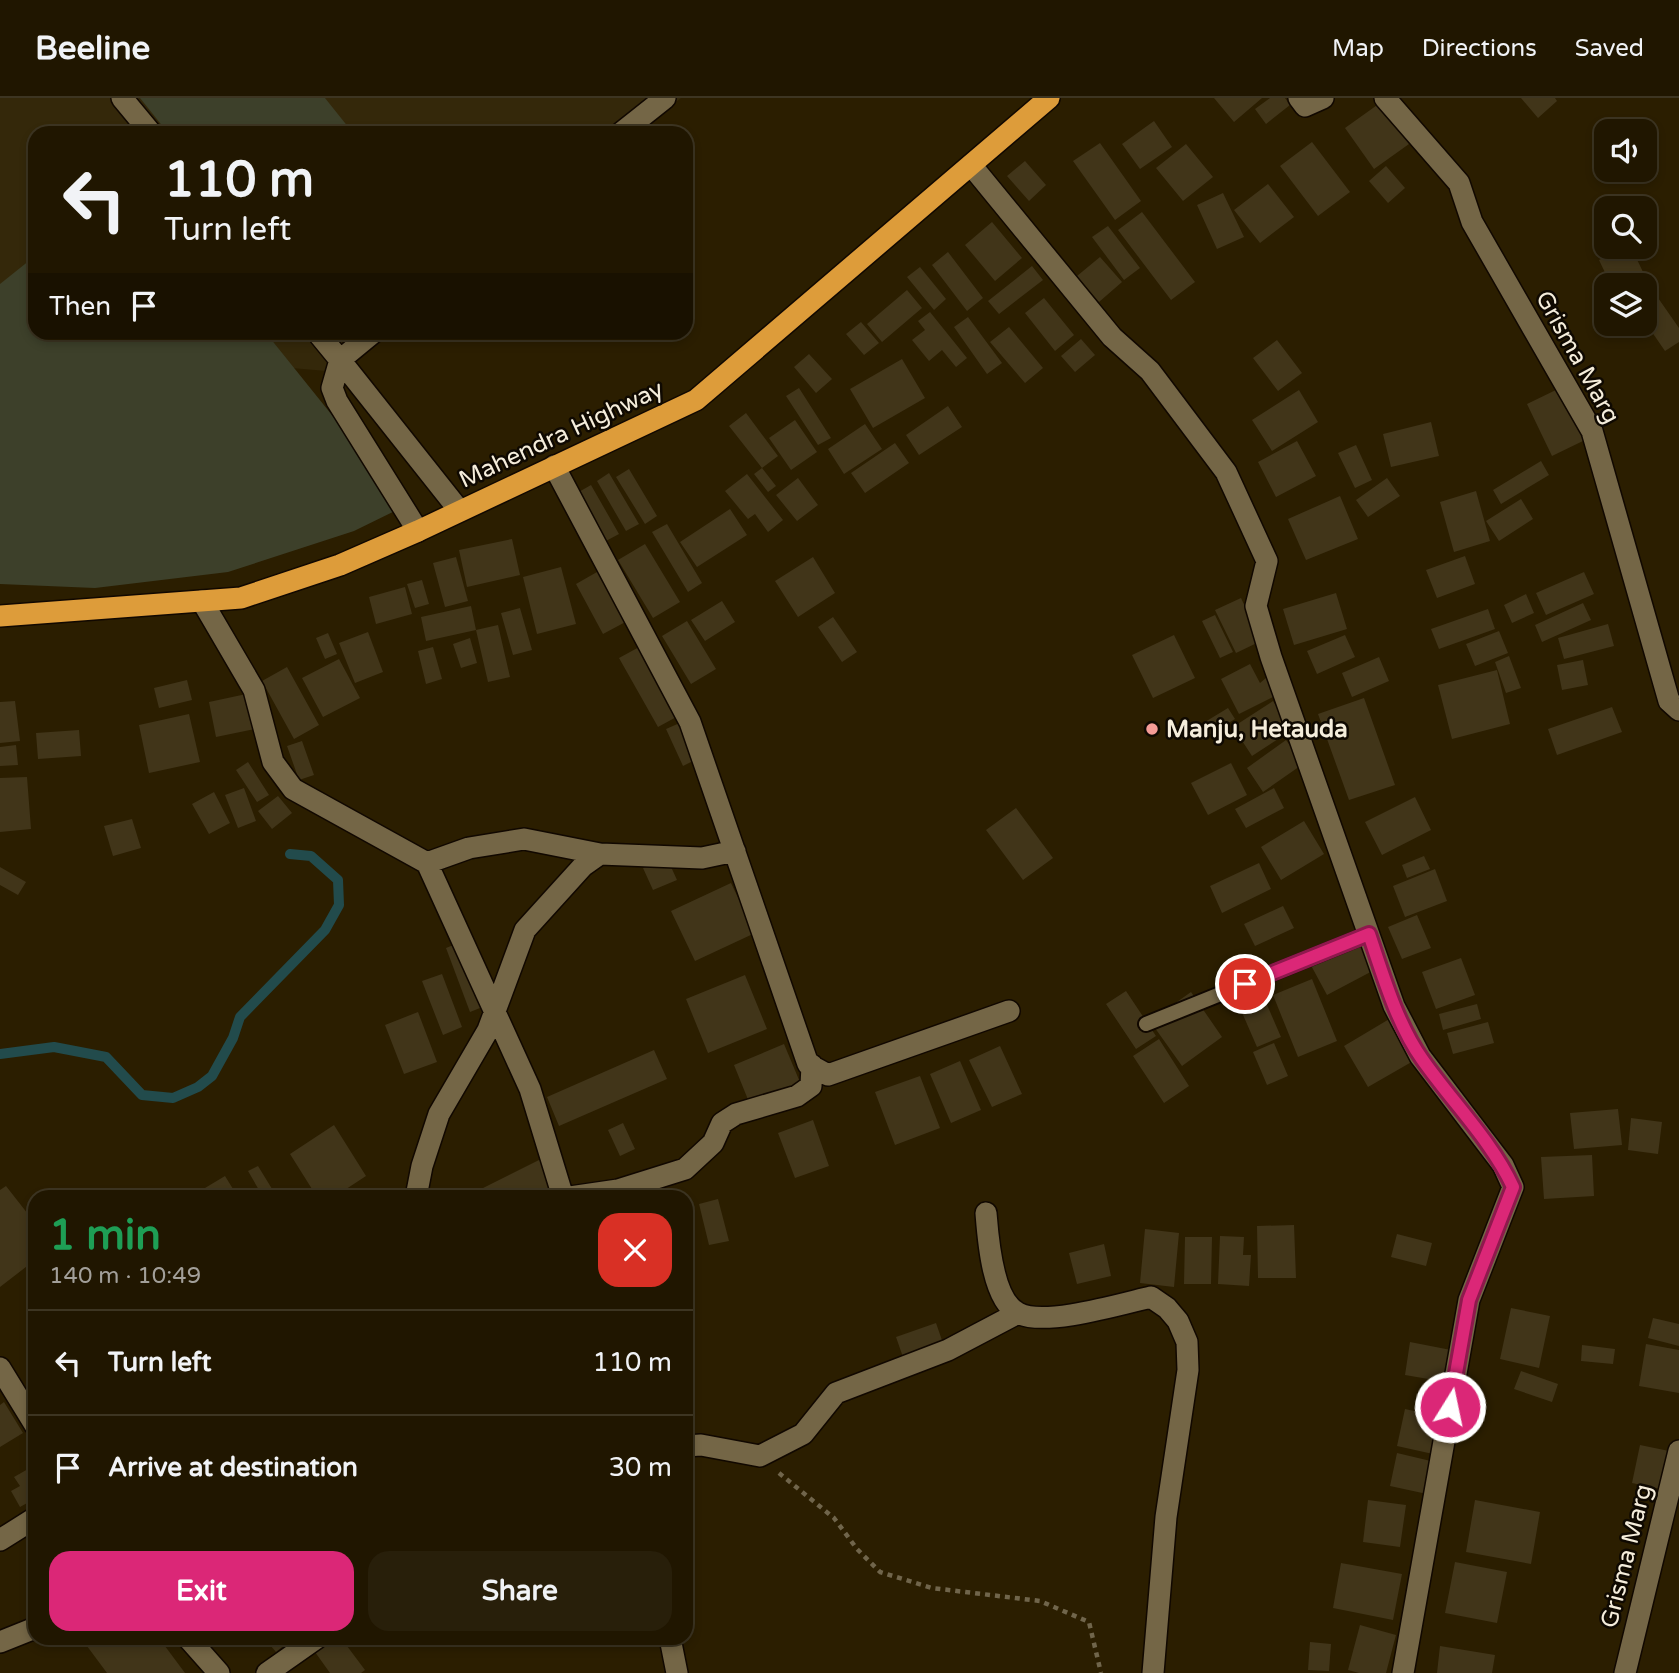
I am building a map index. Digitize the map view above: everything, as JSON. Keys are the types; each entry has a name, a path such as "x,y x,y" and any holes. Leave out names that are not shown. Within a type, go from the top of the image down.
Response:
{"highway":[{"name":"Mahendra Highway","path":"0,616 241,598 254,594 340,565 418,531 696,400 1049,98"}],"street":[{"path":"122,98 145,126"},
{"path":"630,126 665,98"},
{"path":"1299,98 1305,106 1323,98"},
{"name":"Grisma Marg","path":"1385,98 1459,183 1472,222 1592,431 1669,701 1679,710"},
{"path":"971,165 1112,337 1150,371 1226,472 1267,561 1256,606 1271,657 1394,1006 1420,1056 1503,1165 1513,1187 1469,1300 1403,1673"},
{"path":"324,340 459,510"},
{"path":"364,340 340,360 332,388 337,401 418,531"},
{"path":"554,466 690,722 808,1064 828,1075 1009,1011"},
{"path":"202,601 254,690 273,762 293,789 427,863 530,1089 561,1190"},
{"path":"427,863 469,848 524,839 600,854 702,858 735,851"},
{"path":"417,1190 422,1166 439,1114 488,1030 525,930 583,866 600,854"},
{"path":"618,1190 685,1169 713,1143 722,1123 736,1114 797,1096 811,1086 812,1066"},
{"path":"986,1213 990,1264 1007,1302 1018,1313 1050,1319 1151,1297 1167,1308 1178,1321 1187,1342 1188,1370 1166,1517 1153,1673"},
{"path":"693,1446 760,1456 803,1434 836,1393 948,1350 1018,1313"},
{"path":"0,1368 28,1413"},
{"name":"Grisma Marg","path":"1625,1673 1679,1451"},
{"path":"0,1540 28,1522"},
{"path":"0,1642 28,1631"},
{"path":"194,1645 219,1673"},
{"path":"267,1673 307,1645"},
{"path":"671,1645 677,1673"}],"lane":[{"path":"1146,1024 1369,934"}],"path":[{"path":"760,1456 834,1518 880,1572 932,1588 1040,1601 1088,1622 1101,1673"}],"shaded area":[{"path":"0,98 681,98 646,126 28,126 28,340 378,340 338,372 0,343"}],"green space":[{"path":"140,98 325,98 347,126 162,126"},
{"path":"28,262 28,340 272,340 405,506 354,531 228,572 95,588 0,584 0,284"}],"building":[{"path":"1214,98 1262,98 1234,122"},
{"path":"1270,98 1285,98 1290,105 1266,124 1255,109"},
{"path":"1521,98 1555,98 1557,101 1538,118"},
{"path":"1380,103 1409,144 1374,169 1345,128"},
{"path":"1154,121 1172,147 1140,169 1122,144"},
{"path":"1312,142 1350,192 1318,216 1280,166"},
{"path":"1100,143 1141,201 1115,220 1073,161"},
{"path":"1186,144 1213,177 1183,201 1156,168"},
{"path":"1025,161 1046,185 1029,201 1007,176"},
{"path":"1386,166 1405,188 1388,203 1369,181"},
{"path":"1268,184 1294,217 1260,243 1234,210"},
{"path":"1223,193 1244,237 1217,249 1197,205"},
{"path":"1142,212 1195,282 1171,300 1118,230"},
{"path":"992,222 1022,258 995,281 965,245"},
{"path":"1108,226 1140,268 1124,280 1092,237"},
{"path":"948,252 983,298 967,311 932,265"},
{"path":"1100,257 1122,282 1099,302 1077,276"},
{"path":"1637,259 1644,273 1605,273 1599,260"},
{"path":"1032,266 1043,280 999,314 988,301"},
{"path":"920,267 946,299 934,310 907,277"},
{"path":"907,290 922,308 882,342 867,324"},
{"path":"1657,296 1679,328 1679,342 1665,351 1655,336 1657,336"},
{"path":"1044,298 1074,335 1055,351 1025,313"},
{"path":"930,312 967,358 956,367 942,350 929,361 912,340 925,330 918,321"},
{"path":"968,317 1002,363 987,374 954,327"},
{"path":"861,322 879,343 864,355 846,334"},
{"path":"1009,327 1043,368 1025,383 990,342"},
{"path":"1081,339 1095,355 1075,372 1061,356"},
{"path":"1277,340 1302,373 1278,391 1253,358"},
{"path":"809,354 832,379 816,393 794,367"},
{"path":"902,359 925,398 873,428 850,389"},
{"path":"799,388 831,438 818,445 786,396"},
{"path":"1560,388 1585,440 1552,456 1527,404"},
{"path":"1299,390 1318,422 1272,451 1252,420"},
{"path":"948,406 962,427 919,455 906,435"},
{"path":"746,413 778,456 762,468 729,426"},
{"path":"795,420 817,452 791,470 769,438"},
{"path":"1431,422 1439,456 1391,467 1383,434"},
{"path":"865,424 882,449 844,474 828,449"},
{"path":"1297,441 1316,476 1276,497 1258,462"},
{"path":"895,443 909,463 865,493 851,473"},
{"path":"1356,445 1372,480 1355,488 1338,453"},
{"path":"1541,461 1549,475 1501,504 1493,490"},
{"path":"762,468 776,486 768,492 754,474"},
{"path":"629,469 657,516 645,524 616,477"},
{"path":"609,473 639,524 626,531 597,481"},
{"path":"747,474 783,520 768,532 755,514 748,519 725,491"},
{"path":"798,478 818,505 797,521 776,495"},
{"path":"1387,478 1400,496 1368,517 1356,500"},
{"path":"591,485 619,534 604,542 577,493"},
{"path":"1476,491 1490,541 1454,552 1440,502"},
{"path":"1340,496 1358,539 1306,560 1288,519"},
{"path":"1521,499 1533,519 1499,541 1486,521"},
{"path":"730,509 747,535 697,567 680,542"},
{"path":"667,524 702,583 688,592 652,532"},
{"path":"512,539 520,575 467,587 459,550"},
{"path":"645,544 680,602 653,618 618,560"},
{"path":"1465,556 1475,584 1437,598 1426,570"},
{"path":"456,557 468,601 445,607 433,563"},
{"path":"813,557 835,593 798,617 775,581"},
{"path":"561,567 576,624 537,634 523,577"},
{"path":"604,568 631,619 603,634 576,584"},
{"path":"1584,572 1594,594 1546,615 1536,593"},
{"path":"422,580 429,604 415,608 407,584"},
{"path":"405,587 412,614 376,624 369,597"},
{"path":"1336,593 1347,629 1294,645 1283,609"},
{"path":"1526,594 1534,613 1512,623 1504,605"},
{"path":"1241,598 1261,641 1236,653 1215,610"},
{"path":"722,601 735,622 705,641 691,620"},
{"path":"1583,603 1591,620 1542,642 1535,625"},
{"path":"471,606 476,630 426,641 421,617"},
{"path":"520,608 532,650 513,655 501,613"},
{"path":"1488,609 1495,629 1439,649 1431,629"},
{"path":"1215,615 1233,652 1220,658 1202,621"},
{"path":"833,617 857,652 842,662 818,627"},
{"path":"687,621 716,669 691,684 662,636"},
{"path":"1608,624 1614,646 1564,659 1558,638"},
{"path":"498,625 510,677 488,682 476,630"},
{"path":"1499,631 1508,653 1475,666 1466,644"},
{"path":"368,632 383,672 355,683 339,643"},
{"path":"328,633 337,654 325,659 316,638"},
{"path":"1174,635 1195,678 1153,698 1132,655"},
{"path":"1345,635 1355,657 1317,674 1307,651"},
{"path":"470,638 477,663 461,668 453,644"},
{"path":"641,646 680,715 658,727 619,658"},
{"path":"433,647 442,679 426,684 418,651"},
{"path":"1509,656 1521,688 1506,693 1495,662"},
{"path":"1379,657 1389,681 1352,697 1342,673"},
{"path":"339,659 360,698 323,717 302,678"},
{"path":"1583,660 1588,685 1562,690 1557,665"},
{"path":"1250,664 1260,683 1266,678 1275,696 1239,714 1221,679"},
{"path":"287,667 319,725 294,739 262,681"},
{"path":"1497,670 1510,724 1452,739 1438,685"},
{"path":"187,680 192,700 159,708 154,688"},
{"path":"251,693 259,728 216,737 209,702"},
{"path":"1364,698 1395,785 1349,800 1318,714"},
{"path":"15,701 20,741 0,743 0,702"},
{"path":"1273,701 1292,730 1252,756 1233,727"},
{"path":"1612,707 1622,732 1557,755 1548,729"},
{"path":"1228,708 1235,719 1207,736 1200,725"},
{"path":"189,714 200,762 149,773 139,725"},
{"path":"682,722 699,758 683,766 666,729"},
{"path":"79,730 81,756 38,759 36,733"},
{"path":"1286,740 1303,764 1263,792 1247,768"},
{"path":"302,741 314,775 299,780 287,746"},
{"path":"16,745 18,765 0,766 0,747"},
{"path":"248,762 269,795 257,802 236,770"},
{"path":"1231,763 1247,795 1208,815 1191,783"},
{"path":"27,777 31,829 0,832 0,778"},
{"path":"244,788 256,821 238,828 225,795"},
{"path":"1274,788 1284,808 1246,828 1235,809"},
{"path":"214,792 230,823 209,834 192,804"},
{"path":"278,796 292,813 272,829 258,811"},
{"path":"1415,797 1431,830 1382,855 1365,822"},
{"path":"1016,808 1053,858 1023,880 986,830"},
{"path":"132,819 141,848 113,856 104,826"},
{"path":"1304,821 1324,854 1281,880 1261,847"},
{"path":"1424,856 1430,869 1407,878 1402,865"},
{"path":"667,858 677,880 653,890 643,868"},
{"path":"1259,863 1271,889 1222,913 1210,886"},
{"path":"0,867 26,882 18,895 0,885"},
{"path":"1435,869 1447,901 1405,917 1393,886"},
{"path":"731,883 755,933 695,961 671,911"},
{"path":"1283,906 1294,928 1255,946 1244,924"},
{"path":"1417,915 1431,948 1402,959 1388,927"},
{"path":"1360,930 1380,967 1327,995 1307,958"},
{"path":"461,942 485,1006 470,1012 446,948"},
{"path":"1461,958 1475,995 1436,1009 1422,972"},
{"path":"442,974 462,1027 443,1035 422,981"},
{"path":"745,975 767,1029 708,1053 686,999"},
{"path":"1312,979 1337,1041 1298,1057 1273,995"},
{"path":"1126,991 1156,1036 1136,1049 1106,1004"},
{"path":"1261,991 1281,1037 1257,1047 1237,1001"},
{"path":"1191,992 1222,1037 1182,1066 1150,1021"},
{"path":"1477,1004 1481,1019 1443,1030 1439,1014"},
{"path":"418,1012 437,1062 404,1074 385,1025"},
{"path":"1391,1018 1415,1060 1368,1087 1344,1046"},
{"path":"1488,1022 1494,1043 1453,1054 1447,1033"},
{"path":"1159,1039 1189,1086 1164,1103 1133,1056"},
{"path":"1274,1043 1288,1076 1267,1085 1253,1052"},
{"path":"784,1044 802,1087 751,1107 734,1065"},
{"path":"1000,1046 1022,1094 992,1107 969,1060"},
{"path":"654,1050 667,1079 559,1126 547,1097"},
{"path":"960,1061 981,1110 951,1123 930,1074"},
{"path":"920,1076 940,1128 895,1145 875,1092"},
{"path":"1618,1109 1622,1145 1574,1149 1570,1113"},
{"path":"1631,1118 1662,1122 1658,1154 1628,1150"},
{"path":"813,1120 829,1166 795,1178 778,1133"},
{"path":"623,1123 635,1149 620,1156 608,1130"},
{"path":"334,1125 366,1176 345,1190 313,1190 290,1154"},
{"path":"1592,1155 1594,1196 1544,1199 1541,1157"},
{"path":"541,1159 557,1190 479,1190"},
{"path":"258,1166 273,1190 259,1190 248,1171"},
{"path":"225,1176 234,1190 202,1190"},
{"path":"6,1186 28,1214 28,1265 0,1287 0,1190"},
{"path":"718,1199 729,1241 709,1245 699,1204"},
{"path":"1294,1225 1296,1278 1258,1278 1257,1226"},
{"path":"1145,1229 1179,1233 1174,1287 1140,1283"},
{"path":"1397,1234 1432,1243 1426,1266 1391,1257"},
{"path":"1220,1236 1244,1237 1243,1255 1251,1255 1249,1286 1218,1284"},
{"path":"1185,1237 1212,1237 1211,1284 1184,1284"},
{"path":"1104,1244 1111,1276 1077,1284 1069,1253"},
{"path":"1511,1308 1550,1316 1539,1368 1500,1359"},
{"path":"1653,1318 1679,1324 1679,1346 1648,1338"},
{"path":"936,1323 944,1346 904,1360 896,1337"},
{"path":"1410,1342 1451,1350 1446,1382 1405,1375"},
{"path":"1646,1344 1679,1350 1679,1393 1639,1386"},
{"path":"1582,1345 1615,1349 1613,1364 1581,1361"},
{"path":"1521,1371 1558,1384 1552,1402 1514,1389"},
{"path":"4,1402 23,1433 0,1447 0,1405"},
{"path":"1405,1409 1441,1417 1433,1454 1397,1446"},
{"path":"1640,1445 1669,1451 1661,1489 1632,1483"},
{"path":"1397,1453 1435,1462 1427,1494 1390,1486"},
{"path":"28,1469 28,1503 20,1507 11,1491 20,1486 14,1477"},
{"path":"1368,1500 1406,1505 1400,1547 1363,1542"},
{"path":"1475,1500 1540,1512 1531,1564 1466,1552"},
{"path":"1455,1562 1507,1572 1497,1623 1445,1613"},
{"path":"1341,1563 1402,1574 1393,1620 1333,1608"},
{"path":"1360,1625 1396,1635 1386,1673 1359,1673 1348,1670"},
{"path":"1310,1642 1331,1644 1329,1671 1308,1670"},
{"path":"86,1645 164,1645 185,1673 107,1673"},
{"path":"270,1645 284,1645 276,1652"},
{"path":"324,1645 346,1645 365,1670 361,1673 330,1673 315,1652"},
{"path":"1440,1646 1495,1655 1492,1673 1437,1673"}],"waterway":[{"path":"0,1054 54,1047 106,1057 142,1095 173,1098 198,1087 212,1076 233,1038 240,1017 325,930 339,905 338,880 311,856 290,854"}],"place":[{"name":"Manju, Hetauda","path":"1152,729"}],"route":[{"path":"1245,984 1369,934 1394,1006 1420,1056 1503,1165 1513,1187 1469,1300 1450,1407"}]}
